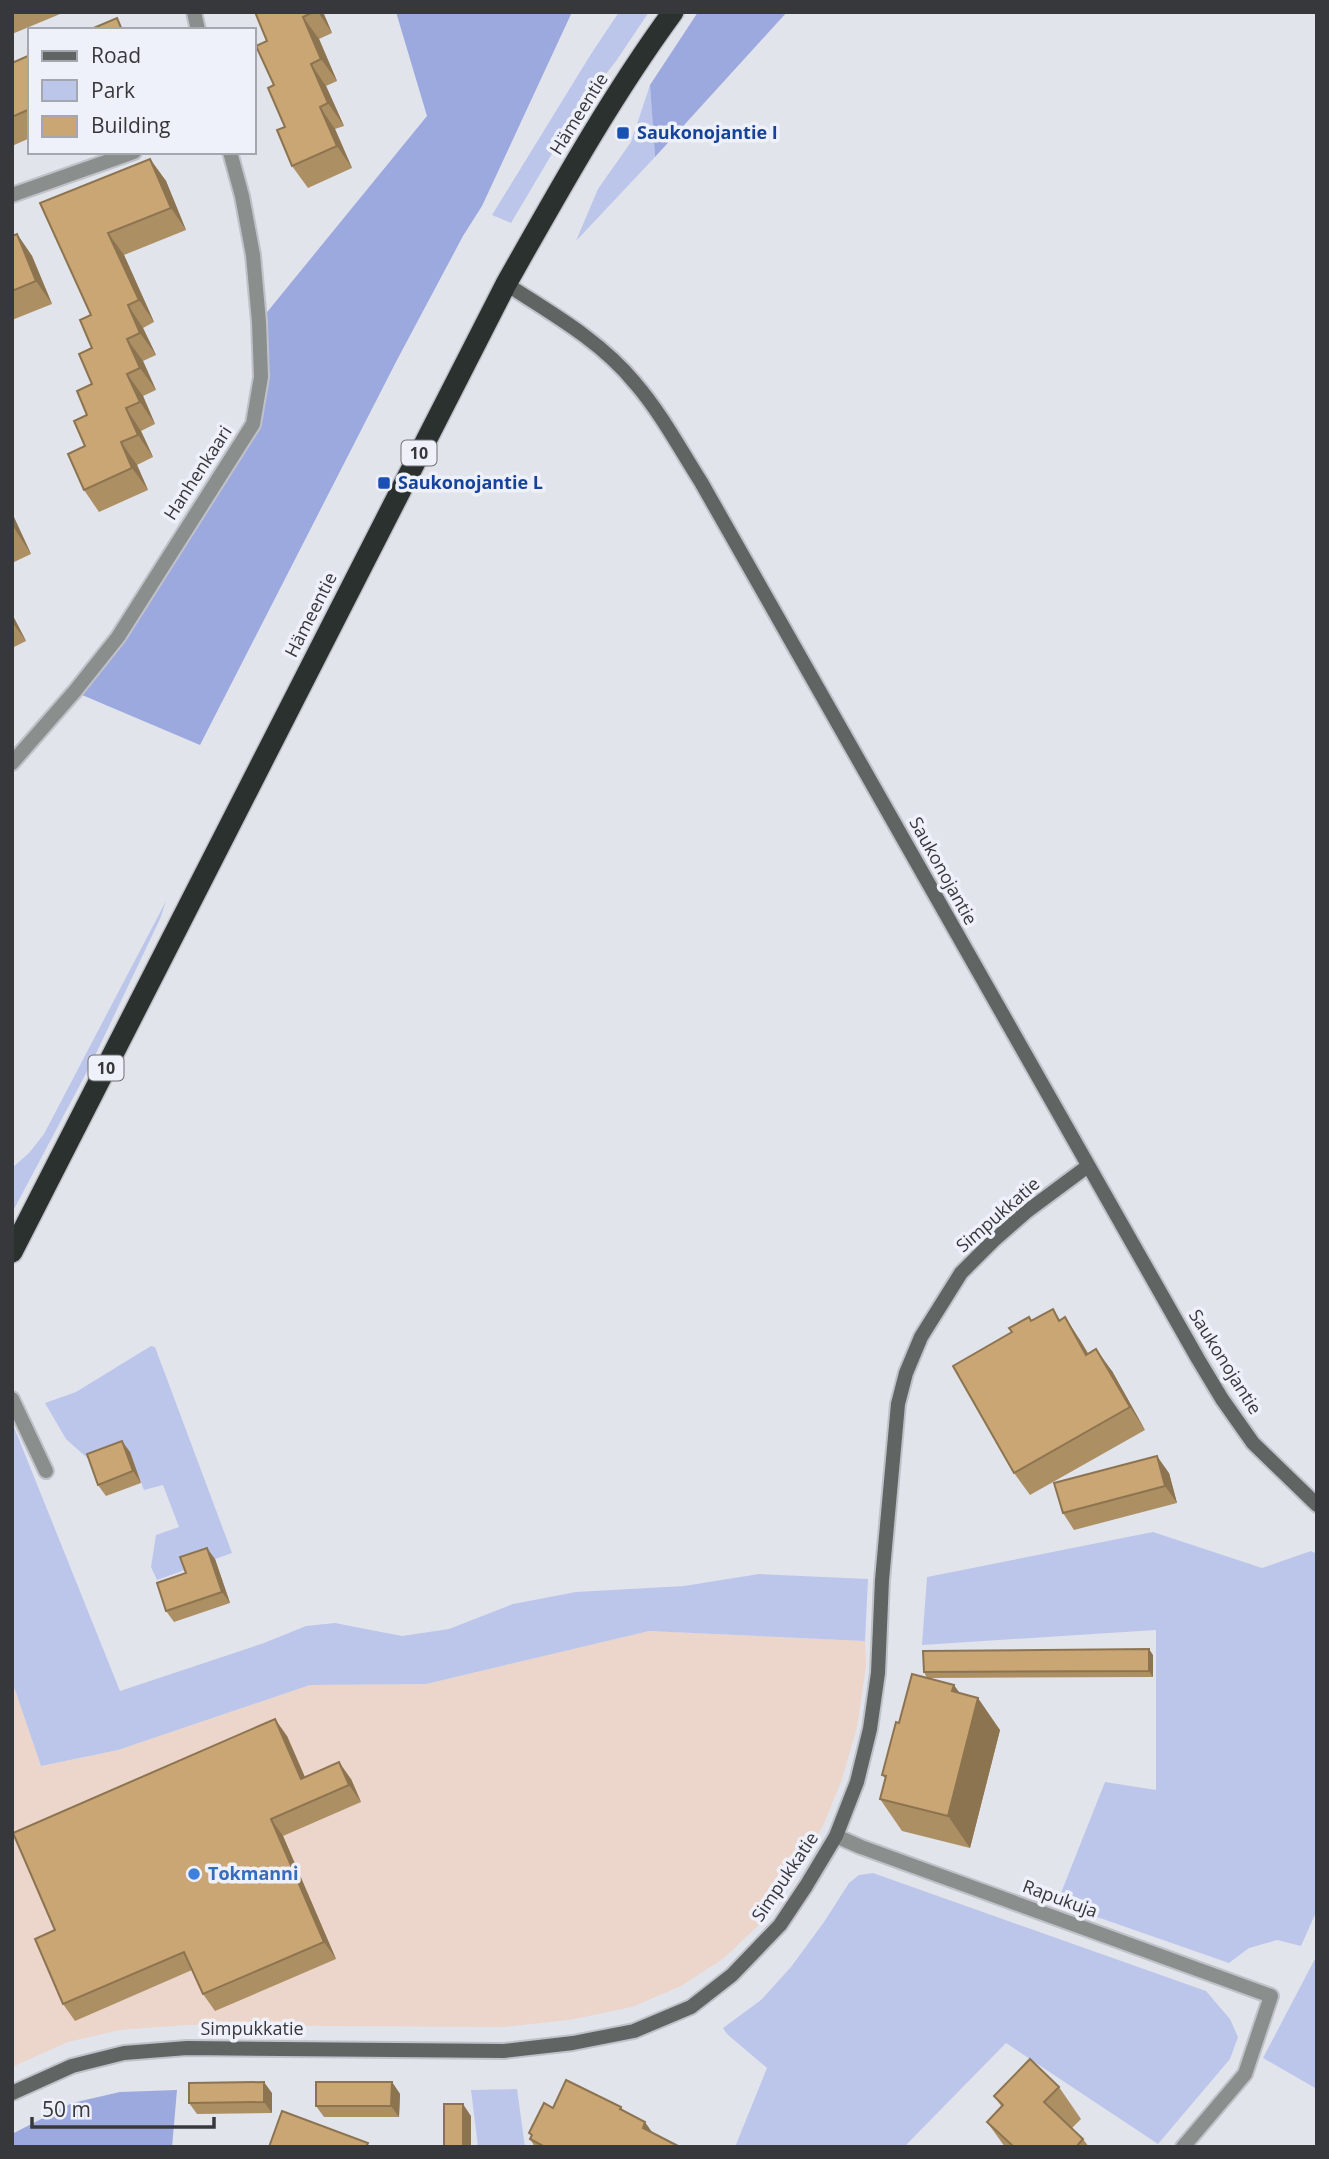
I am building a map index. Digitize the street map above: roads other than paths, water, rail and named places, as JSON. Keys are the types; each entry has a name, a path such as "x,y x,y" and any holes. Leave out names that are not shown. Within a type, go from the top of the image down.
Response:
{"highway":[{"name":"Hämeentie","path":"12,1252 506,284 591,136 673,12"}],"street":[{"path":"12,195 128,154"},
{"name":"Hanhenkaari","path":"12,763 118,637 253,424 261,377 259,321 253,255 231,154"},
{"name":"Saukonojantie","path":"506,284 567,323 605,354 634,381 656,410 701,482 1222,1399 1253,1443 1317,1506"},
{"name":"Simpukkatie","path":"12,2093 72,2066 124,2053 187,2048 504,2050 573,2043 634,2031 691,2007 732,1975 780,1924 836,1836 857,1782 870,1729 878,1672 882,1580 898,1404 906,1373 921,1337 961,1273 1026,1212 1088,1166"},
{"path":"12,1399 46,1471"},
{"name":"Rapukuja","path":"836,1836 1271,1996 1245,2074 1183,2147"}],"place":[{"name":"Saukonojantie I","path":"623,133"},
{"name":"Saukonojantie L","path":"384,483"},
{"name":"Tokmanni","path":"194,1874"}]}
